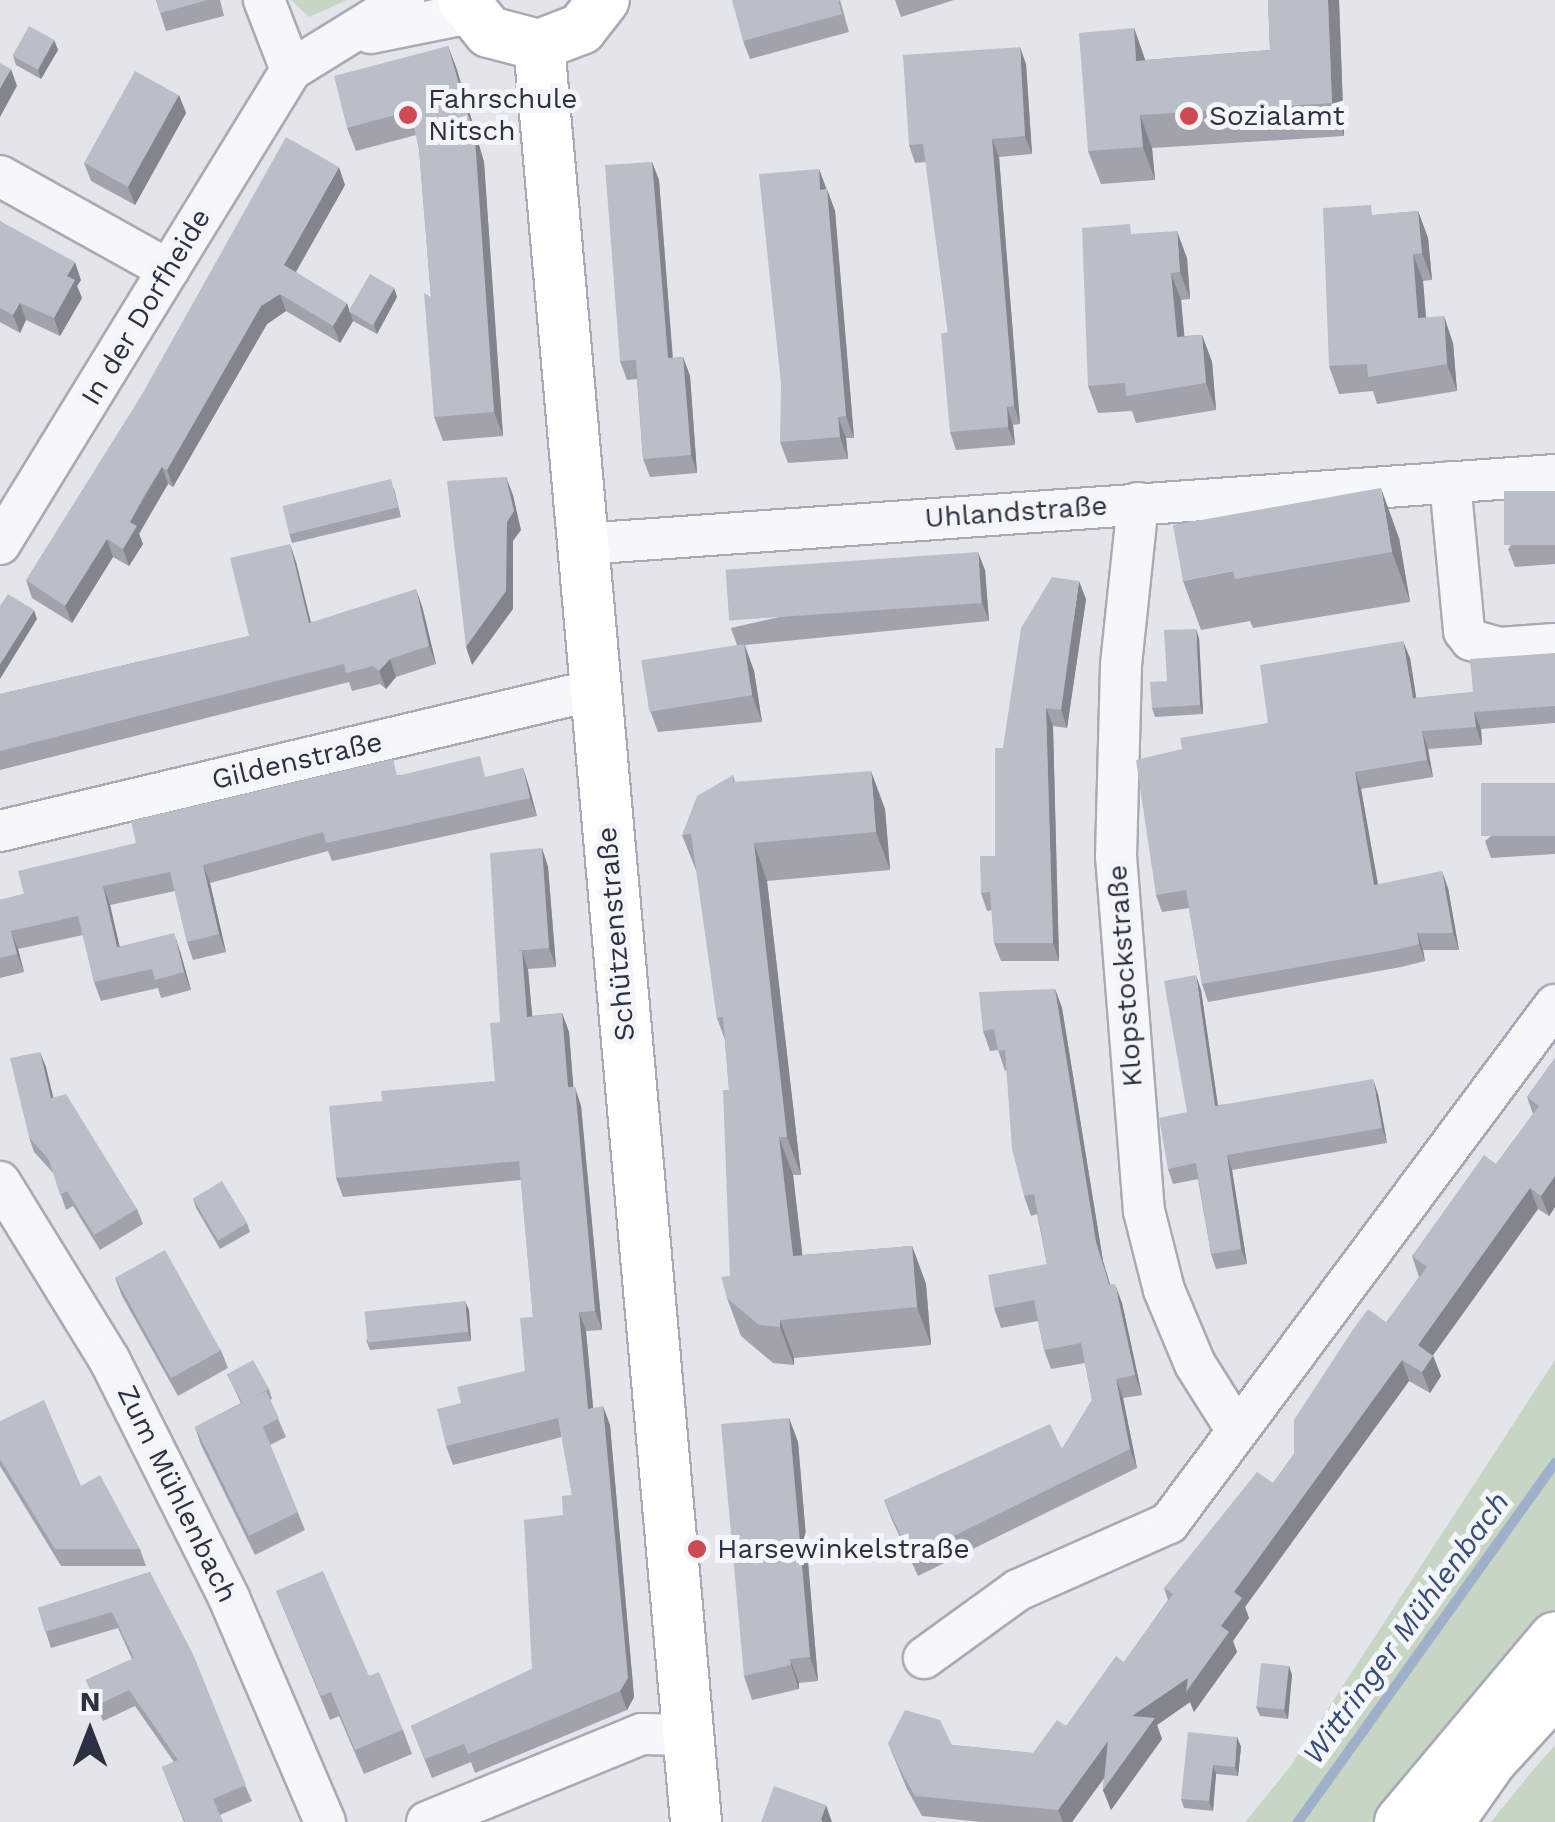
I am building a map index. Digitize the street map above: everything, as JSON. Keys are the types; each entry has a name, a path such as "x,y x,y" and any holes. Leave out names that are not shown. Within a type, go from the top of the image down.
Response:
{"main road":[{"path":"467,7 505,40 540,45 581,29 604,0"},
{"name":"Schützenstraße","path":"540,45 696,1822"},
{"path":"1400,1822 1555,1637"},
{"path":"1448,1822 1492,1760 1555,1691"}],"street":[{"path":"264,0 291,70 353,38 404,0"},
{"path":"353,38 467,7"},
{"name":"In der Dorfheide","path":"0,544 291,70"},
{"path":"0,176 169,270"},
{"name":"Uhlandstraße","path":"583,544 1555,475"},
{"path":"1450,482 1464,630 1471,640 1499,648 1555,644"},
{"name":"Klopstockstraße","path":"1138,504 1126,584 1116,856 1144,1210 1164,1290 1194,1364 1236,1429"},
{"name":"Gildenstraße","path":"0,831 594,690"},
{"path":"924,1658 1018,1590 1169,1523 1555,1005"},
{"name":"Zum Mühlenbach","path":"0,1182 109,1359 229,1598 322,1816"},
{"path":"428,1822 642,1734 686,1735"}],"green space":[{"path":"291,0 347,0 309,17"},
{"path":"1555,1360 1555,1618 1382,1822 1245,1822 1290,1767"},
{"path":"1555,1745 1555,1822 1491,1822 1528,1776"}],"building":[{"path":"156,0 208,0 160,13"},
{"path":"732,0 838,0 842,14 743,41"},
{"path":"1268,0 1328,0 1332,103 1140,115 1143,147 1088,151 1079,33 1134,28 1136,61 1270,50"},
{"path":"29,26 54,40 38,70 13,56"},
{"path":"448,46 475,138 494,412 434,417 424,293 431,297 419,149 410,111 347,128 334,76"},
{"path":"1020,47 1025,136 992,139 1014,406 1007,407 1008,427 950,432 941,334 948,332 923,144 909,145 903,55"},
{"path":"0,63 11,69 0,88"},
{"path":"135,71 179,95 128,187 84,163"},
{"path":"286,137 339,167 284,265 347,303 333,326 280,294 261,306 167,470 162,467 145,494 130,522 137,526 123,549 107,539 65,606 26,580 141,396"},
{"path":"652,162 668,358 683,357 691,455 643,459 636,360 620,361 605,165"},
{"path":"819,169 820,190 827,189 846,416 838,417 840,437 780,442 781,384 759,174"},
{"path":"1371,205 1372,215 1418,211 1422,253 1413,254 1418,318 1444,316 1447,364 1368,377 1367,364 1329,366 1323,208"},
{"path":"0,221 75,262 67,276 75,280 54,318 20,303 13,315 0,308"},
{"path":"1130,224 1131,234 1177,231 1180,272 1171,273 1177,337 1202,335 1206,383 1126,396 1125,383 1088,386 1082,228"},
{"path":"370,274 394,288 373,325 348,311"},
{"path":"506,477 514,511 507,522 506,591 466,647 447,481"},
{"path":"391,479 398,507 289,534 282,506"},
{"path":"1381,488 1392,552 1235,579 1233,571 1183,581 1173,525"},
{"path":"1504,491 1555,491 1555,545 1504,545"},
{"path":"290,544 309,623 416,589 429,646 390,659 379,671 373,666 346,673 344,664 0,751 0,694 249,636 230,558"},
{"path":"978,552 982,603 729,621 726,570"},
{"path":"1052,577 1079,581 1061,710 1046,708 1053,943 994,943 990,892 981,893 980,856 995,856 995,748 1003,748 1021,628"},
{"path":"8,594 34,610 0,664 0,606"},
{"path":"1196,629 1200,705 1152,708 1150,682 1167,681 1164,630"},
{"path":"1403,641 1413,698 1473,692 1470,659 1555,653 1555,706 1474,712 1476,727 1422,731 1427,760 1355,772 1374,885 1442,871 1453,933 1417,933 1419,944 1395,950 1202,984 1186,890 1156,895 1136,760 1182,749 1180,738 1268,723 1260,665"},
{"path":"744,644 752,695 649,712 641,660"},
{"path":"480,756 485,777 523,768 530,798 326,843 323,832 203,865 219,934 187,942 170,872 103,886 117,947 174,933 184,972 155,980 152,969 94,982 78,916 11,931 17,954 0,958 0,900 24,894 18,871 136,843 131,821 393,759 397,776"},
{"path":"871,771 876,832 754,843 787,1137 779,1137 793,1256 912,1246 917,1307 780,1320 780,1327 759,1325 727,1298 721,1277 730,1276 723,1090 729,1090 723,1017 717,1018 691,834 682,835 697,796 733,775 733,782"},
{"path":"1481,783 1555,783 1555,836 1481,836"},
{"path":"542,848 549,948 514,951 522,951 527,1017 562,1013 568,1087 575,1087 595,1311 579,1312 588,1409 603,1406 628,1678 620,1691 468,1754 464,1744 425,1759 411,1726 532,1669 524,1520 563,1515 562,1496 572,1495 558,1418 446,1446 437,1409 461,1403 457,1387 525,1371 520,1318 533,1317 519,1161 336,1178 329,1106 382,1101 381,1091 495,1081 490,1023 500,1022 490,853"},
{"path":"1196,975 1215,1106 1373,1079 1382,1128 1227,1155 1241,1249 1211,1254 1196,1163 1168,1169 1159,1118 1187,1112 1164,981"},
{"path":"1055,989 1096,1242 1109,1285 1115,1284 1135,1375 1116,1379 1130,1449 911,1557 884,1500 1050,1424 1062,1449 1092,1400 1081,1343 1044,1350 1034,1300 994,1308 988,1275 1047,1264 1034,1194 1024,1196 1012,1149 1005,1050 998,1051 994,1029 983,1031 979,992"},
{"path":"40,1052 51,1098 66,1094 137,1209 94,1235 67,1191 60,1195 49,1160 29,1137 10,1058"},
{"path":"1555,1058 1555,1176 1541,1196 1530,1188 1418,1345 1433,1356 1422,1372 1402,1360 1234,1592 1242,1598 1221,1626 1229,1632 1186,1692 1188,1678 1132,1716 1155,1718 1103,1790 1108,1741 1058,1810 915,1796 888,1743 905,1710 940,1720 952,1745 1033,1753 1057,1720 1066,1726 1116,1656 1124,1662 1173,1594 1164,1588 1257,1472 1273,1483 1294,1454 1294,1420 1352,1331 1368,1309 1386,1322 1427,1267 1412,1256 1484,1155 1496,1164 1539,1106 1527,1097"},
{"path":"222,1181 247,1223 218,1241 193,1199"},
{"path":"165,1250 221,1351 171,1378 115,1278"},
{"path":"465,1301 468,1332 368,1342 365,1312"},
{"path":"253,1360 269,1389 243,1403 227,1375"},
{"path":"266,1391 279,1418 263,1427 298,1512 249,1536 195,1427"},
{"path":"44,1400 81,1486 100,1475 140,1549 55,1549 0,1459 0,1421"},
{"path":"789,1418 810,1657 790,1659 791,1665 744,1676 721,1424"},
{"path":"323,1571 369,1676 379,1672 403,1730 355,1750 331,1692 321,1696 276,1591"},
{"path":"150,1572 193,1654 246,1785 213,1799 223,1822 185,1822 162,1767 178,1760 129,1690 98,1705 86,1680 134,1658 112,1612 45,1632 38,1608"},
{"path":"1261,1663 1289,1666 1284,1710 1256,1707"},
{"path":"1188,1732 1237,1737 1235,1767 1213,1765 1209,1801 1181,1799"},
{"path":"774,1786 826,1805 822,1822 761,1822"}],"waterway":[{"name":"Wittringer Mühlenbach","path":"1298,1822 1555,1463"}],"place":[{"name":"Fahrschule Nitsch","path":"408,115"},
{"name":"Sozialamt","path":"1189,116"},
{"name":"Harsewinkelstraße","path":"697,1549"}]}
